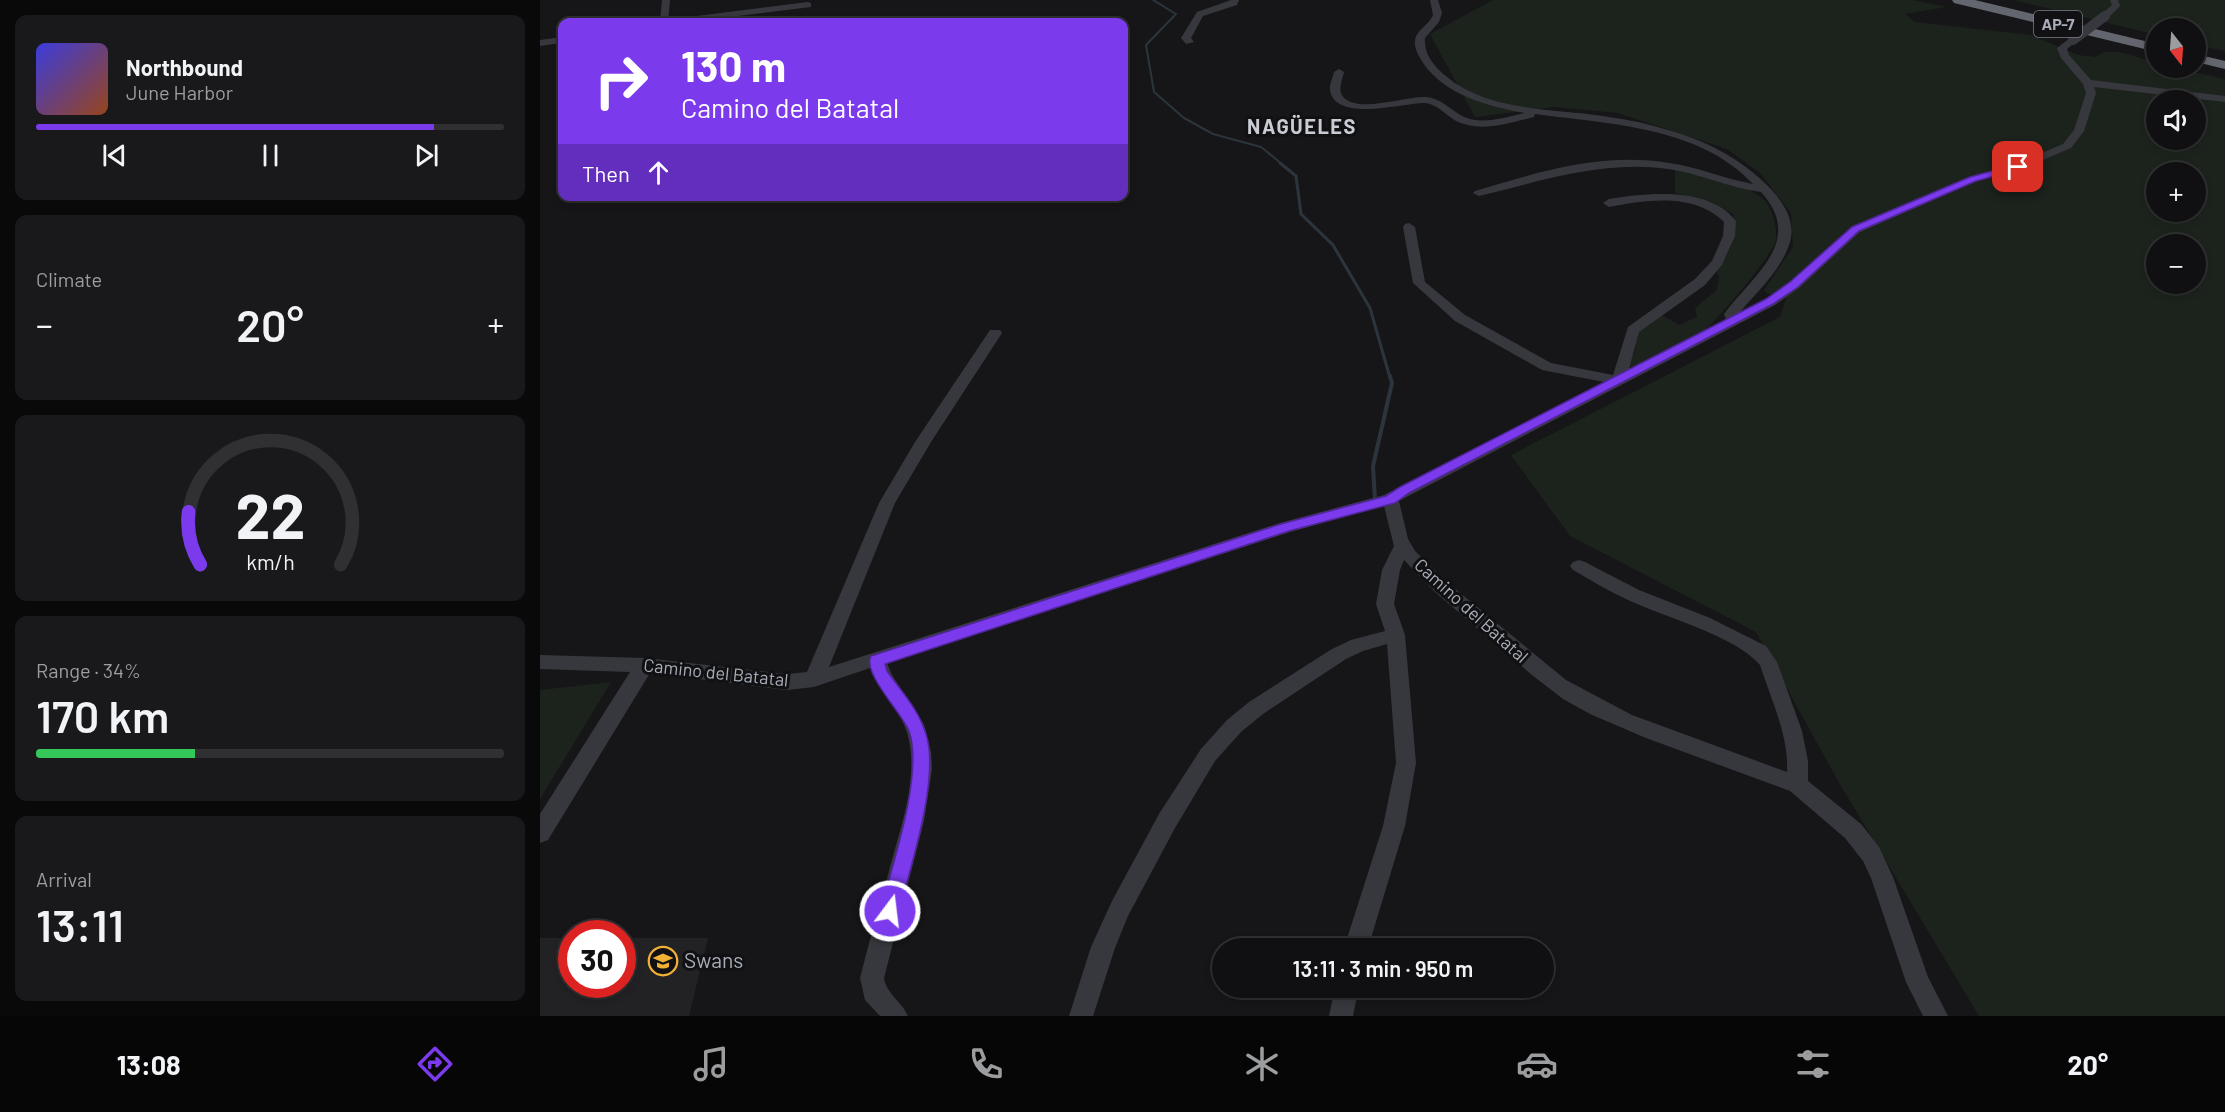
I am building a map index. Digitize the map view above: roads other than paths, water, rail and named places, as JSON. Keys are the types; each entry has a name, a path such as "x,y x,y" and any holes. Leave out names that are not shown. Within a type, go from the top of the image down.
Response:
{"highway":[{"name":"AP-7","path":"1959,0 2146,45"},
{"name":"AP-7","path":"1992,0 2146,37"},
{"path":"2206,51 2225,56"},
{"path":"2206,60 2225,65"}],"street":[{"path":"664,18 666,0"},
{"path":"1188,42 1186,38 1200,14 1234,3 1235,0"},
{"path":"1434,0 1438,8 1437,17 1420,37 1420,48 1429,64 1446,81 1486,101 1621,122 1690,141 1723,155 1756,179 1781,211 1785,238 1782,247 1731,314 1733,320"},
{"path":"1390,499 1770,302 1794,285 1856,229 1973,179 2028,163 2067,146 2079,131 2091,93 2088,83 2064,56 2062,48 2116,6 2114,0"},
{"path":"706,18 808,5"},
{"path":"540,43 558,41"},
{"path":"1339,72 1335,90 1337,96 1346,104 1359,106 1426,100 1474,123 1549,112"},
{"path":"2088,83 2225,99"},
{"path":"1479,193 1603,163 1635,162 1669,166 1765,189"},
{"path":"1609,203 1651,196 1676,195 1713,208 1723,213 1730,221 1728,236 1718,262 1700,282 1633,330 1619,380"},
{"path":"1409,227 1419,283 1460,318 1546,367 1619,380"},
{"path":"1749,292 1770,302"},
{"path":"814,679 887,503 923,442 995,333"},
{"name":"Camino del Batatal","path":"540,662 645,665 787,682 814,679 1286,527 1390,499 1402,546 1426,574 1454,600 1490,627 1530,664 1570,693 1608,713 1704,753 1750,765 1797,785 1852,831 1871,854 1882,877 1918,982 1936,1016"},
{"path":"1359,938 1394,826 1406,763 1396,635 1385,604 1391,570 1402,546"},
{"path":"1579,566 1633,595 1704,623 1759,651 1768,662 1792,731 1798,761 1797,785"},
{"path":"1081,1016 1103,947 1119,909 1167,821 1208,754 1234,726 1256,708 1339,654 1367,642 1396,635"},
{"path":"877,660 879,673 911,716 918,734 922,757 913,821 872,978 874,992 896,1016"},
{"path":"540,834 645,665"},
{"path":"1341,1016 1345,998"}],"waterway":[{"path":"1153,0 1176,14 1146,45 1154,92 1184,118 1213,134 1261,147 1282,164"},
{"path":"1280,163 1296,176 1301,214 1333,245 1370,308 1390,378"},
{"path":"1375,500 1373,466 1392,383 1390,376"}],"place":[{"name":"Swans","path":"663,961"}],"district":[{"name":"NAGÜELES","path":"1302,127"}]}
